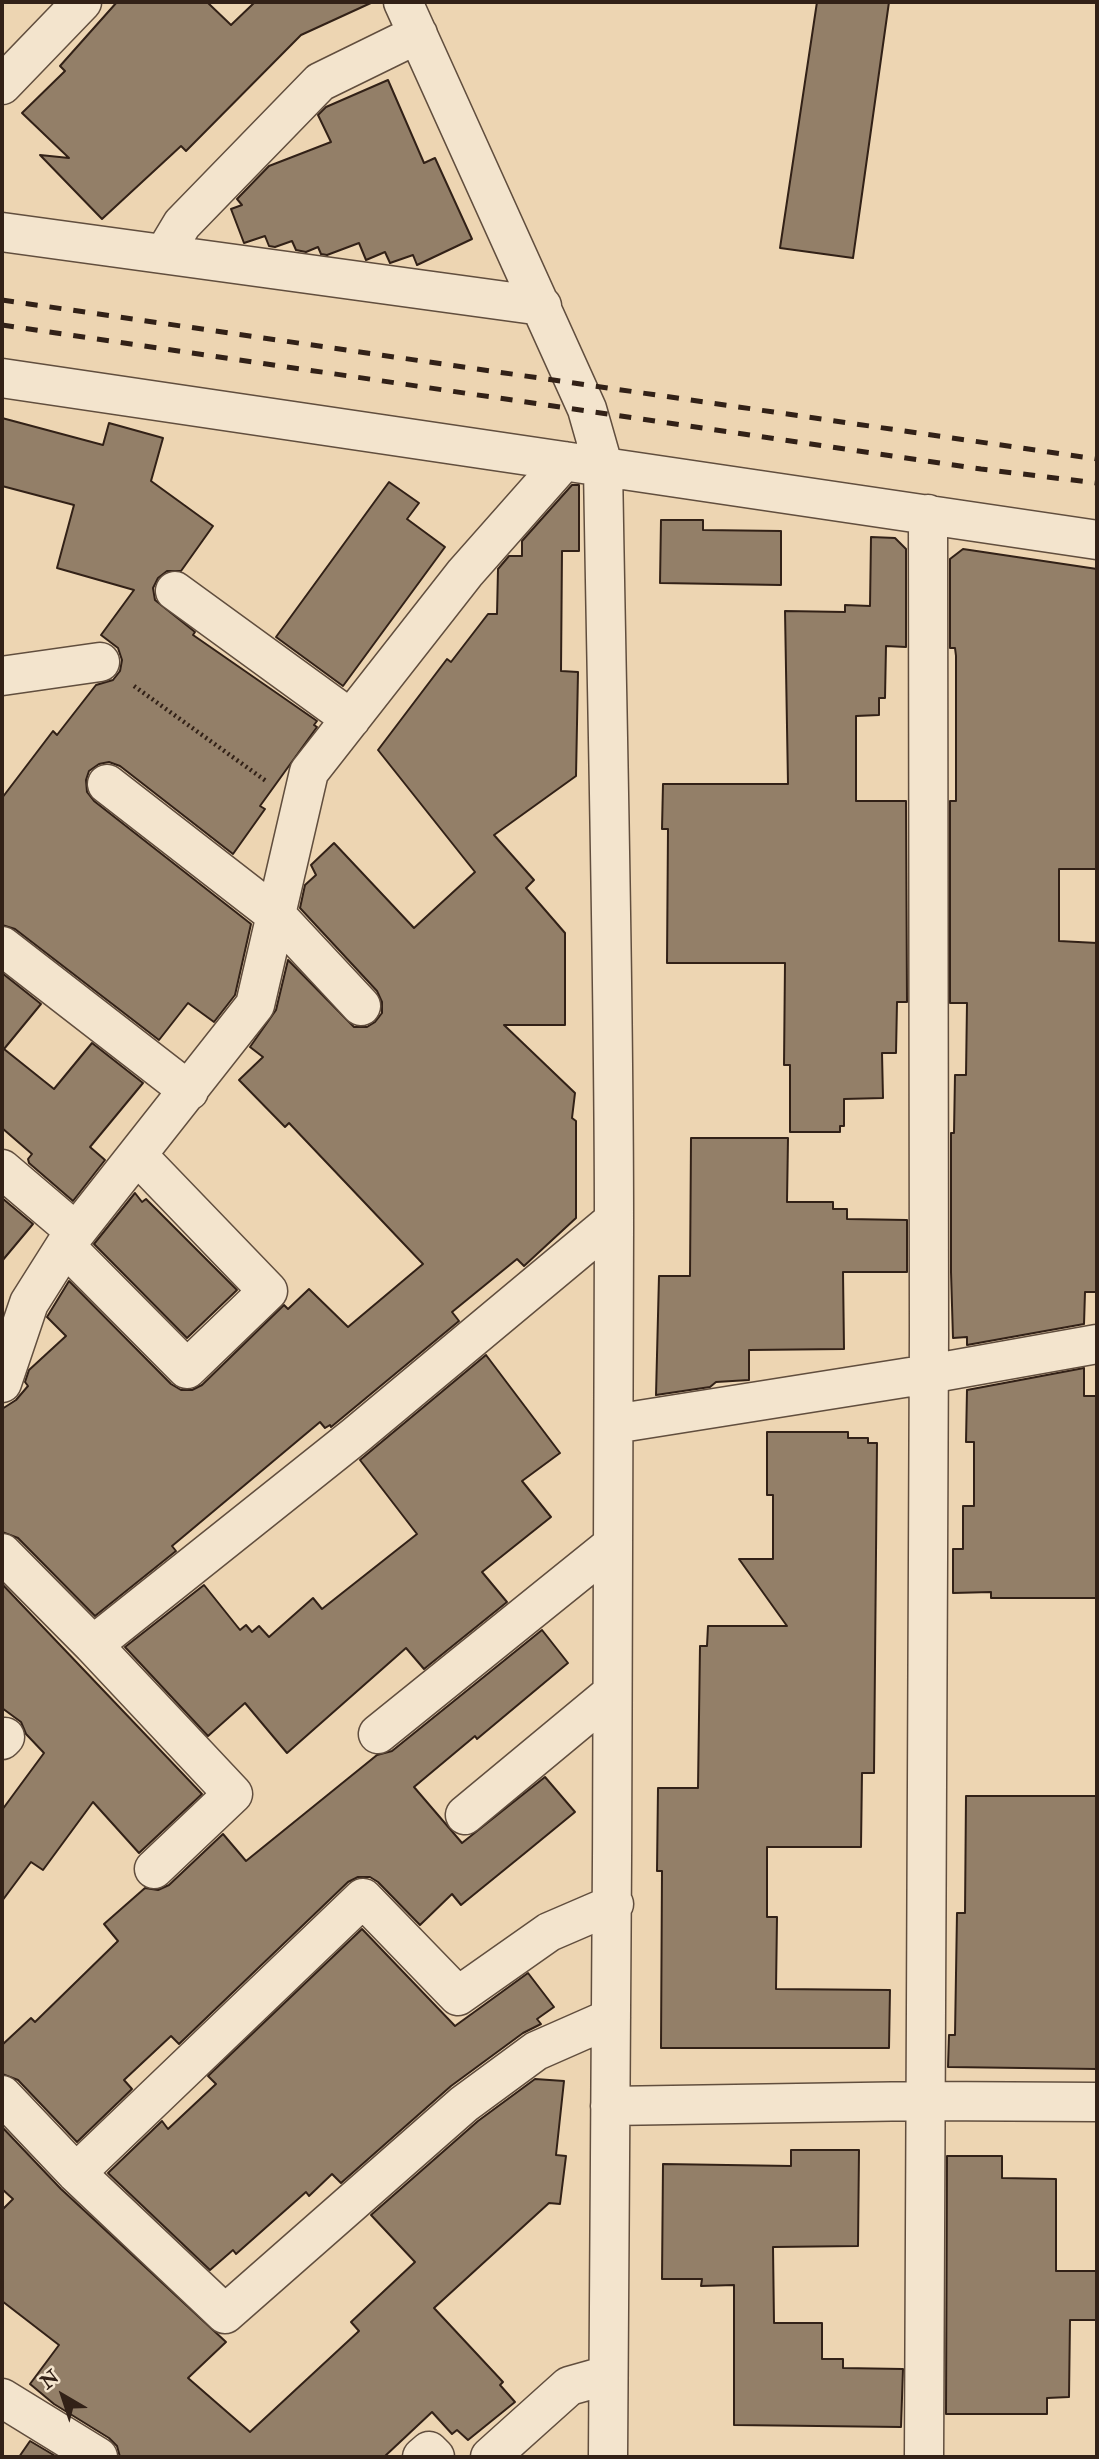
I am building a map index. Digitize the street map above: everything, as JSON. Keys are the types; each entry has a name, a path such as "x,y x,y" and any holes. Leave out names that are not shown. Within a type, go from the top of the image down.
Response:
{"street":[{"path":"2,85 82,2"},
{"path":"163,254 182,224 320,82 410,18 587,409 603,465 614,1220 611,1546 614,1904 608,2457"},
{"path":"2,232 542,306"},
{"path":"2,378 1097,540"},
{"path":"2,1383 29,1303 70,1239 255,1005 309,772 465,573 564,461"},
{"path":"923,2457 929,1374 928,514"},
{"path":"176,591 351,719"},
{"path":"2,676 100,662"},
{"path":"107,783 277,916 361,1006"},
{"path":"2,946 189,1091"},
{"path":"2,1169 70,1239 187,1369 268,1291 138,1156"},
{"path":"93,1644 355,1436 614,1220"},
{"path":"614,1424 929,1374 1097,1344"},
{"path":"378,1734 611,1546"},
{"path":"2,1553 93,1644 233,1794 154,1869"},
{"path":"466,1815 612,1693"},
{"path":"76,2173 363,1898 458,1996 549,1932 614,1904"},
{"path":"2,2095 76,2173 225,2314 464,2104 536,2051 611,2018"},
{"path":"610,2106 923,2101 1097,2102"},
{"path":"489,2457 569,2386 608,2375"},
{"path":"2,2398 98,2457"},
{"path":"422,2457 429,2451 435,2457"}],"path":[{"path":"100,662 301,806"}],"building":[{"path":"117,2 207,2 231,25 255,2 373,2 301,35 186,151 181,146 102,219 40,155 69,158 22,113 65,71 60,66"},
{"path":"817,2 889,2 853,258 780,248"},
{"path":"388,80 424,163 435,158 472,239 417,265 413,255 390,263 385,252 366,260 359,243 327,255 321,254 318,247 306,252 296,250 292,241 275,247 269,246 265,236 244,243 231,209 242,205 237,199 269,166 331,142 318,115 326,107"},
{"path":"2,418 103,445 109,423 163,438 151,481 213,526 181,571 167,571 158,578 153,588 155,600 195,632 193,635 317,721 314,725 317,727 260,806 265,809 233,854 120,766 109,762 99,764 89,771 86,780 87,792 94,801 251,924 235,995 214,1022 188,1003 159,1040 15,929 2,925 2,798 53,731 57,735 96,685 113,680 120,671 122,660 118,648 101,635 134,590 57,568 74,505 2,486"},
{"path":"389,482 419,503 407,519 445,547 343,686 276,637"},
{"path":"572,485 579,485 579,551 562,551 561,671 578,672 576,776 494,835 534,880 526,888 565,933 565,1025 504,1025 575,1093 572,1118 576,1121 576,1218 524,1266 517,1259 452,1312 459,1321 331,1427 330,1425 325,1428 320,1422 172,1546 176,1551 95,1616 18,1538 2,1532 2,1409 16,1400 28,1386 25,1382 29,1370 66,1336 47,1317 69,1281 171,1384 181,1390 192,1390 202,1385 284,1305 288,1309 309,1289 348,1327 423,1264 289,1123 285,1127 239,1080 263,1057 250,1047 276,1010 288,960 354,1027 367,1027 382,1013 382,1002 377,991 300,908 305,885 316,875 311,865 334,843 414,928 475,872 378,750 447,659 451,662 488,614 497,614 498,569 509,556 522,556 522,541"},
{"path":"661,520 703,520 703,530 781,531 781,585 660,583"},
{"path":"871,537 895,538 906,549 906,647 886,646 885,698 879,698 879,715 856,716 856,801 906,801 907,1002 897,1002 896,1053 882,1053 883,1098 844,1099 844,1126 840,1126 840,1132 790,1132 790,1065 784,1065 785,963 667,963 668,829 662,829 663,784 788,784 785,611 845,612 845,605 870,606"},
{"path":"963,549 1097,569 1097,869 1059,869 1059,941 1097,943 1097,1292 1085,1292 1084,1324 967,1345 967,1337 953,1338 951,1272 951,1133 954,1133 955,1075 966,1075 967,1003 950,1003 950,801 956,801 956,656 955,648 950,648 950,559"},
{"path":"2,973 41,1004 4,1049 54,1089 92,1043 143,1083 90,1147 105,1160 73,1201 29,1163 28,1159 32,1154 2,1128"},
{"path":"691,1138 788,1138 787,1202 833,1202 833,1209 847,1209 847,1219 907,1220 907,1272 843,1272 844,1349 749,1350 749,1380 716,1382 710,1387 656,1395 659,1276 690,1276"},
{"path":"135,1193 142,1202 146,1199 237,1290 187,1338 94,1244"},
{"path":"2,1198 33,1224 2,1261"},
{"path":"486,1355 560,1453 522,1481 551,1517 482,1572 507,1602 424,1669 406,1648 287,1753 245,1703 208,1736 125,1647 204,1585 240,1630 246,1625 252,1632 259,1626 269,1637 313,1598 322,1609 417,1534 360,1460"},
{"path":"1084,1368 1084,1396 1097,1396 1097,1598 991,1598 991,1592 953,1593 953,1549 963,1549 963,1506 974,1506 974,1442 966,1442 967,1390"},
{"path":"767,1432 848,1432 848,1438 868,1438 868,1443 877,1443 874,1773 862,1773 861,1847 767,1847 767,1917 777,1917 776,1989 890,1990 889,2048 661,2048 662,1871 657,1871 658,1788 698,1788 700,1646 707,1646 708,1626 787,1626 739,1559 773,1559 773,1495 767,1495"},
{"path":"2,1584 202,1794 139,1853 93,1802 43,1870 31,1862 2,1901 2,1810 44,1753 26,1734 21,1722 2,1708"},
{"path":"542,1630 568,1663 477,1739 475,1736 414,1787 462,1843 545,1777 575,1812 461,1905 452,1894 420,1925 370,1877 358,1877 348,1882 179,2044 171,2036 124,2080 132,2089 77,2142 18,2080 2,2074 2,2045 31,2018 35,2022 118,1941 104,1924 145,1888 158,1890 169,1885 223,1834 246,1861 377,1755 392,1751"},
{"path":"966,1796 1097,1796 1097,2069 948,2067 949,2035 955,2035 957,1913 965,1913"},
{"path":"362,1929 455,2026 528,1973 554,2007 537,2019 541,2024 523,2033 451,2086 341,2183 332,2174 309,2196 306,2192 236,2254 233,2250 210,2270 108,2173 162,2121 168,2129 216,2084 208,2076"},
{"path":"535,2079 564,2081 556,2155 566,2156 560,2204 549,2203 434,2308 503,2382 500,2385 515,2402 468,2440 457,2430 452,2434 432,2412 384,2457 120,2457 117,2446 109,2438 54,2404 30,2384 59,2345 2,2301 2,2210 13,2199 2,2189 2,2127 61,2189 226,2342 188,2378 250,2432 359,2331 351,2322 415,2262 371,2215 478,2121"},
{"path":"791,2150 859,2150 858,2246 773,2247 774,2323 822,2323 822,2359 843,2359 843,2368 903,2369 901,2427 734,2425 734,2285 701,2286 702,2279 662,2279 663,2164 791,2166"},
{"path":"947,2156 1002,2156 1002,2178 1056,2179 1056,2271 1097,2271 1097,2320 1070,2320 1069,2397 1047,2398 1047,2414 946,2414"},
{"path":"30,2441 57,2457 19,2457"}],"railway":[{"path":"2,300 1097,459"},
{"path":"2,325 981,469 1097,483"}]}
